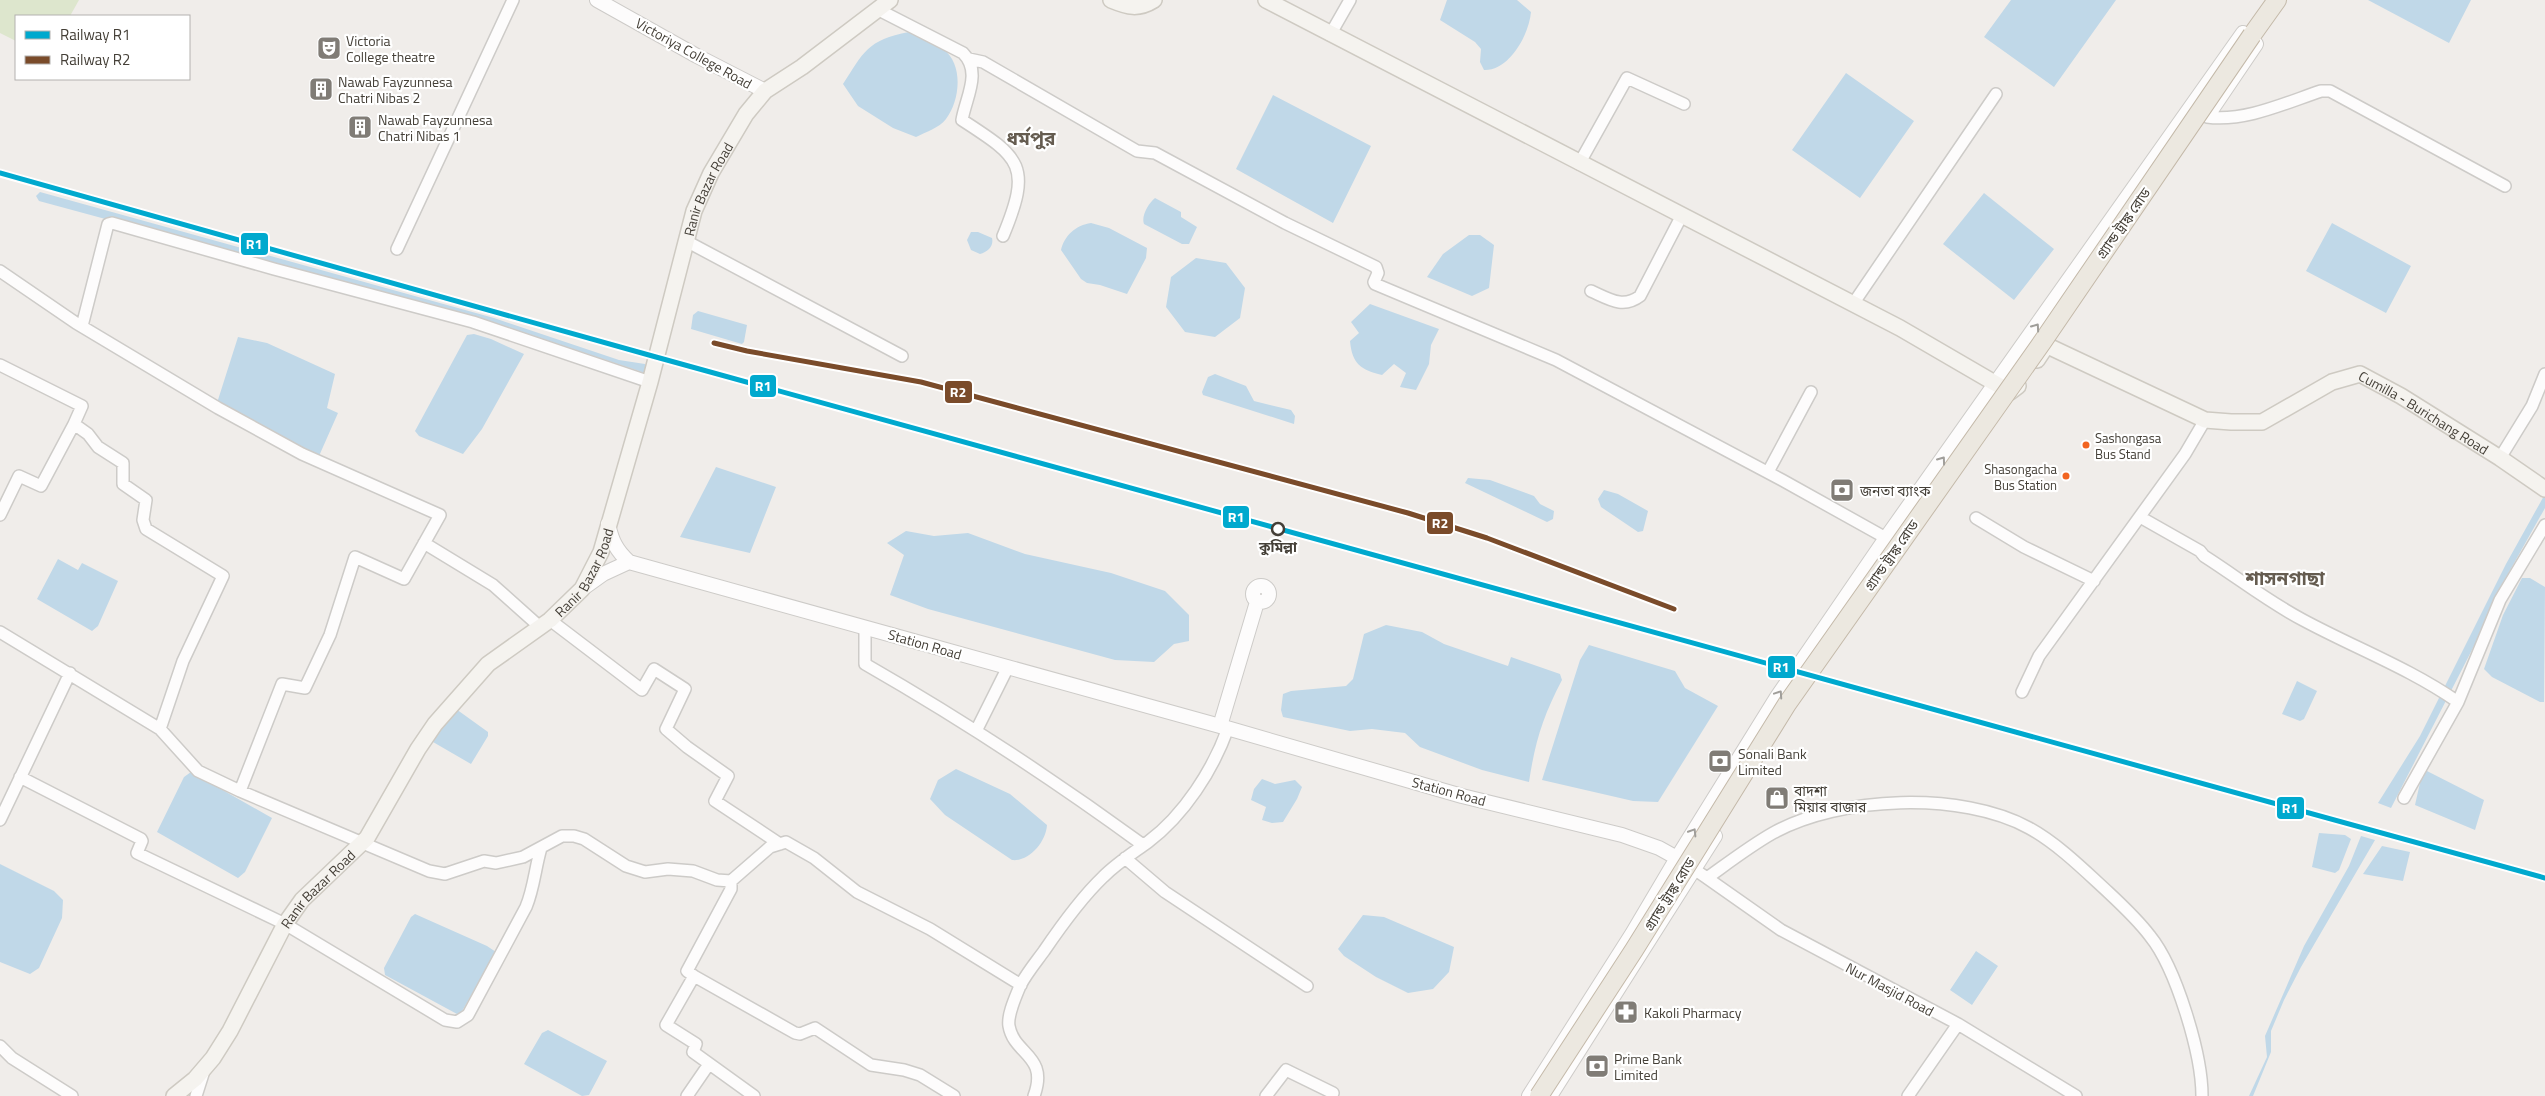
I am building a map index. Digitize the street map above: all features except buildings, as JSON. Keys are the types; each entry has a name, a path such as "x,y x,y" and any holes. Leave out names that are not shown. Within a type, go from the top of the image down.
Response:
{"highway":[{"name":"গ্র্যান্ড ট্রাঙ্ক রোড","path":"1539,1096 1634,950 1787,704 2037,349 2277,0"}],"main road":[{"name":"Ranir Bazar Road","path":"174,1096 195,1078 213,1058 230,1031 284,924 302,900 371,831 435,724 488,664 545,623 582,589 601,552 650,382 694,211 711,173 746,114 765,91 802,68 890,0"},
{"path":"1111,0 1135,8 1144,6 1154,0"},
{"path":"1266,0 1681,217 1853,304 1996,384 2013,391 2046,348 2050,347"},
{"name":"Cumilla - Burichang Road","path":"2050,347 2205,420 2258,423 2276,415 2332,382 2360,374 2401,396 2500,458 2542,487"}],"street":[{"path":"397,249 513,0"},
{"name":"Victoriya College Road","path":"597,0 696,56 765,91"},
{"path":"1330,35 1350,0"},
{"path":"1529,1096 1632,934 1777,697 1886,538 2139,179 2269,0"},
{"path":"1550,1096 1695,870 1754,770 1828,653 2050,347 2206,116 2242,66 2281,0"},
{"path":"877,9 963,53 969,59 990,66 1137,151 1155,154 1277,219 1376,268 1378,273 1374,282 1376,284 1556,360 1768,472 1886,538"},
{"path":"969,59 973,77 962,120 1008,152 1016,164 1018,198 1003,236"},
{"path":"1580,164 1627,78 1684,104"},
{"path":"2206,116 2223,119 2263,110 2321,91 2330,91 2505,186"},
{"path":"1853,304 1996,94"},
{"path":"1591,291 1620,304 1634,301 1640,296 1681,217"},
{"path":"82,326 108,224 112,223 274,269 473,322 650,382"},
{"path":"686,240 902,356"},
{"path":"0,271 82,326 218,408 302,454 440,515 404,579 355,557 330,635 305,688 282,684 240,791"},
{"path":"0,365 82,406 41,486 19,476 0,515"},
{"path":"2500,458 2532,406 2545,374"},
{"path":"1768,472 1811,392"},
{"path":"2022,692 2039,656 2185,454 2205,420"},
{"path":"74,424 88,434 98,447 123,463 123,484 146,500 143,520 146,529 224,576 183,661 160,729"},
{"path":"2140,517 2200,550 2204,556 2240,578 2255,592 2302,620 2395,664 2454,699"},
{"path":"1976,518 2024,547 2094,581"},
{"path":"582,589 603,574 629,562 619,552 613,542 608,524"},
{"path":"2404,798 2480,652 2500,600 2545,525"},
{"path":"424,543 494,585 642,690 654,669 685,689 666,729 686,747 728,776 715,801 780,844"},
{"name":"Station Road","path":"629,562 1224,727 1462,796 1622,835 1659,848 1677,858"},
{"path":"1034,1096 1039,1081 1036,1068 1011,1033 1009,1026 1021,985 1064,923 1101,878 1177,815 1209,770 1222,746 1224,727 1257,602"},
{"path":"865,627 865,664 930,701 1074,795 1143,845"},
{"path":"0,632 160,729 198,771 240,791 429,871 445,874 484,861 496,863 524,857 562,836 574,836 584,840 626,866 645,872 668,869 693,871 717,880 731,881 770,848 786,842 796,846 856,892 930,929 1021,985"},
{"path":"976,731 1008,667"},
{"path":"0,820 70,673"},
{"path":"20,777 141,839 142,841 137,853 284,924 445,1020 457,1022 468,1015 526,908 532,893 534,872 540,848"},
{"path":"1707,878 1773,833 1822,813 1843,809 1942,804 1962,806 2016,821 2045,839 2084,870 2120,903 2151,936 2164,956 2188,1025 2202,1080 2202,1096"},
{"path":"1125,858 1165,892 1307,986"},
{"name":"Nur Masjid Road","path":"1677,858 1797,939 1958,1024 2076,1096"},
{"path":"731,881 731,889 687,970 694,976 795,1033 800,1034 815,1028 871,1065 904,1070 920,1075 954,1096"},
{"path":"694,976 666,1025 696,1044 693,1052 754,1096"},
{"path":"1908,1096 1958,1024"},
{"path":"0,1046 12,1058 72,1096"},
{"path":"196,1096 198,1082 213,1058"},
{"path":"687,1096 709,1064"},
{"path":"1266,1096 1286,1070 1333,1093"}],"green space":[{"path":"0,0 79,0 71,15 15,15 15,40 0,33"}],"water":[{"path":"1447,0 1517,0 1531,12 1522,41 1502,65 1484,70 1480,62 1481,49 1475,42 1440,20"},
{"path":"2011,0 2116,0 2054,87 1984,37"},
{"path":"2368,0 2471,0 2449,43"},
{"path":"909,32 935,44 950,56 957,73 958,83 954,103 946,119 936,127 916,137 893,128 858,106 843,84 868,49 884,39"},
{"path":"1846,73 1914,121 1860,198 1792,150"},
{"path":"1273,95 1371,146 1333,223 1236,169"},
{"path":"40,192 494,318 619,360 645,364 647,367 645,373 522,332 39,201 36,196"},
{"path":"1984,193 2054,249 2014,300 1943,244"},
{"path":"1155,198 1181,212 1181,217 1197,227 1189,244 1182,244 1144,224 1143,217 1150,203"},
{"path":"1091,223 1109,228 1147,248 1146,258 1127,294 1100,285 1087,283 1081,279 1061,250 1065,240 1072,232 1080,226"},
{"path":"2332,223 2411,266 2386,313 2306,271"},
{"path":"971,232 978,232 992,238 992,244 986,252 980,254 971,250 967,240"},
{"path":"1469,235 1480,235 1494,245 1489,288 1472,296 1427,277 1443,254"},
{"path":"1196,258 1226,263 1245,288 1240,318 1215,337 1185,332 1166,307 1171,277"},
{"path":"1370,304 1439,329 1431,345 1429,364 1416,390 1400,387 1406,373 1394,364 1382,375 1368,371 1355,361 1350,341 1359,333 1351,322"},
{"path":"698,311 747,325 744,342 742,344 691,329 693,315"},
{"path":"474,334 491,339 524,354 482,429 463,454 419,436 415,431 467,335"},
{"path":"238,337 267,343 335,374 327,408 338,413 319,456 314,456 217,403"},
{"path":"1215,374 1246,386 1254,401 1291,410 1295,416 1294,424 1203,395 1202,392 1208,377"},
{"path":"716,467 776,487 750,553 680,537"},
{"path":"1468,478 1490,480 1534,496 1540,504 1554,511 1553,519 1547,522 1465,483"},
{"path":"1604,490 1618,494 1648,511 1643,531 1638,532 1601,507 1598,499"},
{"path":"2545,494 2545,508 2499,590 2475,644 2391,808 2378,803 2420,736 2506,564"},
{"path":"906,531 934,536 968,533 1025,554 1111,573 1165,591 1189,615 1189,641 1174,644 1154,662 1115,660 928,609 890,595 904,555 887,543"},
{"path":"58,559 78,570 82,563 118,581 98,626 92,631 37,599"},
{"path":"2522,578 2530,578 2545,587 2544,702 2540,702 2492,677 2484,669 2503,615"},
{"path":"1386,625 1422,632 1444,644 1508,666 1511,657 1560,674 1562,680 1541,730 1529,782 1482,770 1420,747 1405,733 1372,729 1350,731 1283,717 1281,710 1283,694 1291,691 1346,686 1353,679 1364,634"},
{"path":"1589,645 1675,671 1685,688 1718,706 1658,802 1633,801 1542,780 1580,660"},
{"path":"2297,681 2317,691 2304,719 2300,721 2282,714"},
{"path":"456,709 488,732 488,736 471,764 433,742 432,735"},
{"path":"956,769 1010,794 1047,825 1044,838 1036,850 1024,858 1012,860 945,815 930,799 938,780"},
{"path":"2425,770 2484,800 2475,830 2415,805 2422,774"},
{"path":"191,772 272,818 245,872 238,878 157,832 184,777"},
{"path":"1262,779 1275,784 1295,780 1302,787 1283,822 1272,823 1262,820 1266,807 1251,800 1254,789"},
{"path":"2319,833 2345,835 2351,839 2339,870 2335,873 2312,867"},
{"path":"2361,836 2375,840 2301,967 2284,1000 2271,1031 2271,1052 2253,1096 2249,1096 2267,1057 2265,1036 2304,946 2349,866"},
{"path":"2382,846 2410,852 2403,881 2363,874"},
{"path":"0,864 54,891 63,900 62,918 39,968 30,974 0,962"},
{"path":"415,914 487,946 496,952 461,1013 457,1014 385,975 384,968 411,917"},
{"path":"1363,915 1384,917 1454,947 1449,972 1433,989 1408,993 1376,977 1344,956 1338,949"},
{"path":"1976,951 1998,966 1972,1005 1950,990"},
{"path":"548,1030 607,1061 589,1095 582,1096 524,1064 542,1033"}],"rail line":[{"name":"R1","path":"0,173 656,357 2545,878"},
{"name":"R2","path":"714,343 747,351 921,382 1408,513 1487,538 1674,609"}],"place":[{"name":"Victoria College theatre","path":"329,48"},
{"name":"Nawab Fayzunnesa Chatri Nibas 2","path":"321,89"},
{"name":"Nawab Fayzunnesa Chatri Nibas 1","path":"360,127"},
{"name":"Sashongasa Bus Stand","path":"2086,445"},
{"name":"Shasongacha Bus Station","path":"2066,476"},
{"name":"জনতা ব্যাংক","path":"1842,490"},
{"name":"কুমিল্লা","path":"1278,529"},
{"name":"Sonali Bank Limited","path":"1720,761"},
{"name":"বাদশা মিয়ার বাজার","path":"1777,798"},
{"name":"Kakoli Pharmacy","path":"1626,1012"},
{"name":"Prime Bank Limited","path":"1597,1066"}],"district":[{"name":"ধর্মপুর","path":"1031,137"},
{"name":"শাসনগাছা","path":"2285,577"}]}
